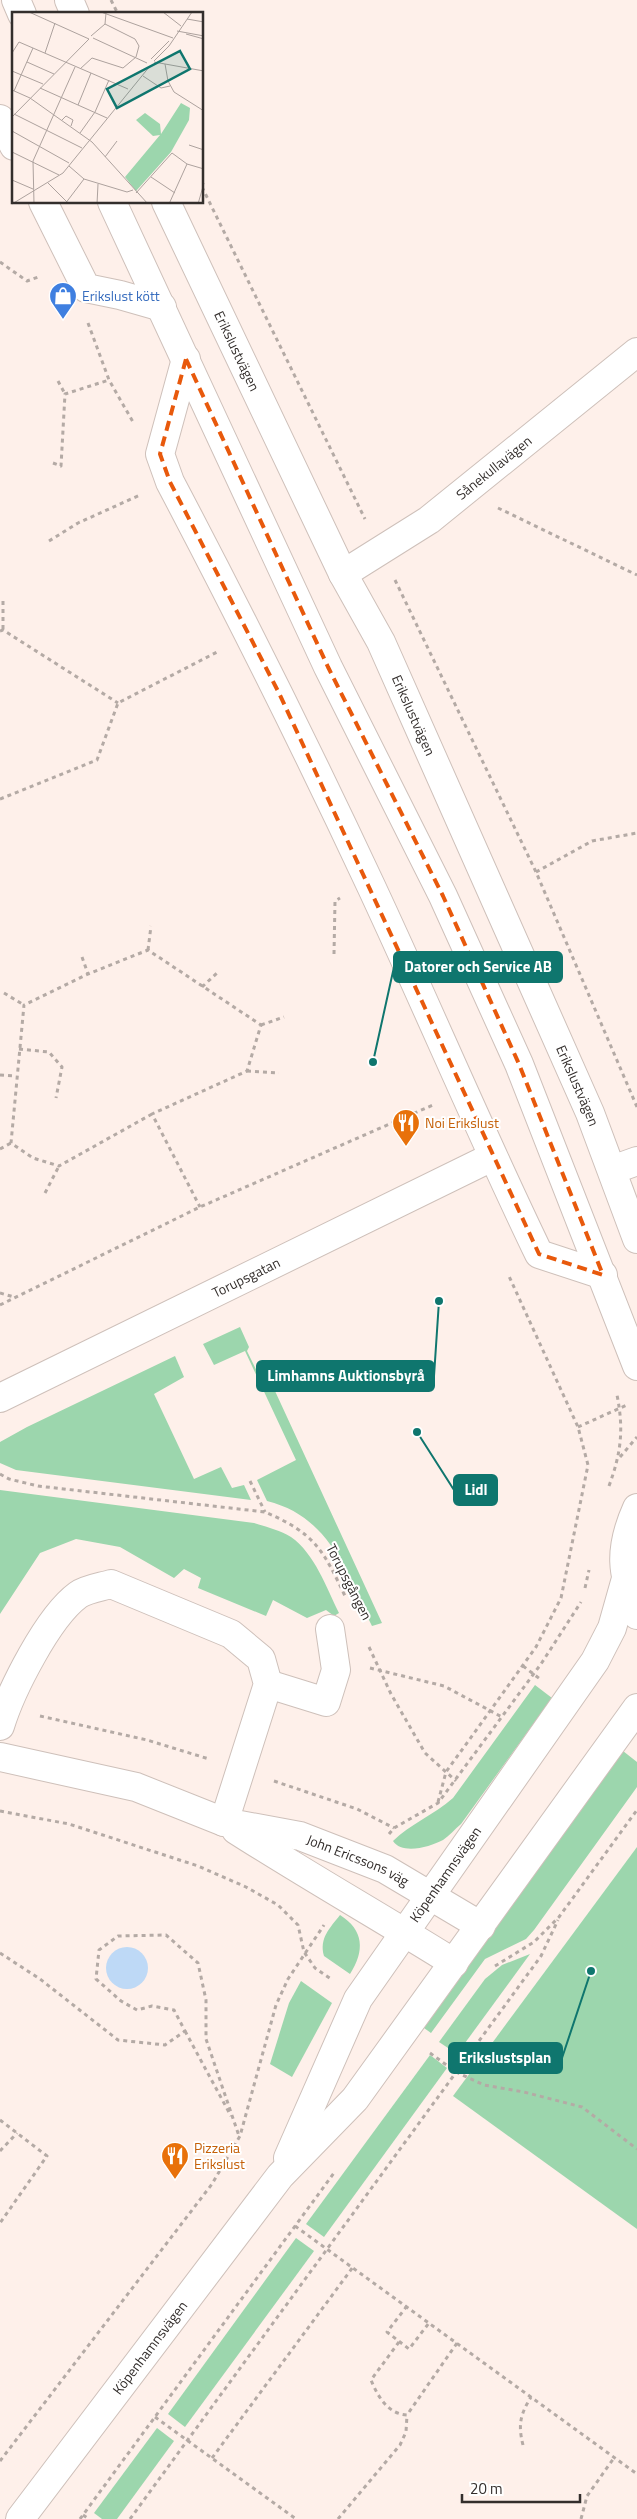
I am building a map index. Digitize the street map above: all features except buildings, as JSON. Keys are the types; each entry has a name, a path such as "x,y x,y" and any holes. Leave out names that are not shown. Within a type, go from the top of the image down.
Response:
{"street":[{"path":"16,0 21,12"},
{"path":"69,0 74,12"},
{"path":"0,119 12,142"},
{"path":"44,204 80,277 120,295 162,307"},
{"path":"113,204 328,667 443,896 503,1028 603,1275 637,1366"},
{"name":"Erikslustvägen","path":"167,204 344,574 381,642 583,1096 637,1239"},
{"name":"Sånekullavägen","path":"344,574 429,520 637,352"},
{"path":"186,359 160,454 170,482 251,635 370,885 465,1091 492,1157 539,1254 603,1275"},
{"name":"Torupsgatan","path":"0,1398 492,1157"},
{"path":"612,1170 637,1161"},
{"name":"Köpenhamnsvägen","path":"280,2176 358,1999 595,1661 612,1628 625,1582 624,1554 629,1527 637,1508"},
{"name":"Köpenhamnsvägen","path":"625,1582 637,1615"},
{"path":"3,1717 46,1630 79,1595 111,1584 231,1634 261,1659 268,1684 224,1822"},
{"path":"268,1684 326,1702 336,1670 330,1629"},
{"name":"Köpenhamnsvägen","path":"20,2519 280,2176 355,2099 637,1708"},
{"name":"John Ericssons väg","path":"0,1757 136,1788 224,1822 300,1836 385,1869 481,1926"},
{"name":"John Ericssons väg","path":"224,1822 305,1875 345,1896 454,1963"}],"path":[{"path":"111,0 117,12"},
{"path":"204,191 536,872 637,1107"},
{"path":"0,262 27,281 80,277 84,314 109,380 143,440 160,454"},
{"path":"65,394 109,380"},
{"path":"53,464 61,466 65,394 58,381"},
{"path":"49,541 78,523 170,482"},
{"path":"463,492 637,575"},
{"path":"3,601 2,630 118,704"},
{"path":"0,800 97,760 118,704 251,635"},
{"path":"536,872 592,841 637,833"},
{"path":"334,901 334,954"},
{"path":"148,950 150,926"},
{"path":"24,1005 88,974 148,950"},
{"path":"148,950 261,1025"},
{"path":"82,957 88,974"},
{"path":"202,987 218,972"},
{"path":"4,993 24,1005"},
{"path":"11,1143 24,1005"},
{"path":"261,1025 284,1017"},
{"path":"247,1071 261,1025"},
{"path":"19,1049 49,1052 62,1067 56,1098"},
{"path":"45,1193 59,1166 152,1114 247,1071 279,1073"},
{"path":"0,1075 16,1076"},
{"path":"0,1305 200,1207 465,1091"},
{"path":"152,1114 200,1207"},
{"path":"0,1149 11,1143"},
{"path":"11,1143 33,1158 59,1166"},
{"path":"438,1803 446,1772 536,1648 561,1598 588,1465 578,1426 505,1267"},
{"path":"0,1293 15,1297"},
{"path":"578,1426 630,1404"},
{"path":"620,1457 637,1437"},
{"name":"Torupsgången","path":"0,1474 9,1479 38,1486 264,1512 289,1523 315,1541 328,1560 348,1602"},
{"path":"250,1481 264,1512"},
{"path":"3,1717 147,1740 357,1809 394,1828 438,1803 557,1642 582,1600"},
{"path":"368,1644 425,1753 456,1781"},
{"path":"336,1670 356,1665 380,1669 444,1686 502,1717"},
{"path":"487,1970 534,1942 559,1917 637,1810"},
{"path":"0,1811 69,1824 198,1866 246,1887 278,1905 298,1925 304,1952 276,2004 240,2136 212,2184 0,2461"},
{"path":"130,2519 541,1956 559,1917"},
{"path":"236,2125 174,2010 152,2006 138,2010 122,2001 96,1979 99,1950 118,1936 166,1935 198,1963 206,2000 206,2038 240,2136"},
{"path":"0,1952 40,1979 118,2040 164,2045 185,2031"},
{"path":"425,2050 456,2072 484,2085 524,2092 582,2107 637,2149"},
{"path":"0,2120 47,2156 0,2222"},
{"path":"0,2151 17,2133"},
{"path":"80,2519 337,2170"},
{"path":"296,2226 637,2474"},
{"path":"212,2458 353,2267"},
{"path":"406,2306 387,2332 409,2350 429,2323"},
{"path":"399,2342 371,2380 378,2397 397,2414 407,2414"},
{"path":"338,2519 400,2445 406,2432 407,2414 456,2343"},
{"path":"523,2445 519,2424 521,2413 531,2397"},
{"path":"155,2417 296,2519"},
{"path":"580,2519 582,2505 587,2496 614,2458"},
{"path":"83,2515 89,2519"}],"highlighted area":[{"path":"186,359 328,667 443,896 519,1064 603,1275 539,1254 279,693 170,482 160,454"}],"green space":[{"path":"240,1327 249,1347 247,1351 267,1392 275,1391 382,1623 372,1626 344,1567 334,1550 321,1534 307,1520 289,1509 267,1501 257,1480 296,1460 245,1351 214,1365 203,1344"},
{"path":"175,1356 184,1377 154,1394 194,1479 221,1467 232,1488 244,1485 251,1500 16,1470 0,1463 0,1442 27,1427"},
{"path":"0,1490 254,1523 278,1531 291,1537 307,1552 339,1613 334,1616 326,1610 307,1618 273,1600 266,1616 198,1588 201,1578 184,1569 174,1578 120,1547 76,1539 40,1553 0,1614"},
{"path":"535,1685 552,1698 461,1824 448,1837 431,1845 409,1849 397,1845 393,1841 400,1835 453,1798"},
{"path":"623,1751 637,1762 637,1787 534,1930 526,1939 485,1959 431,2033 424,2028"},
{"path":"637,1847 637,2229 453,2096"},
{"path":"340,1915 354,1927 360,1942 358,1957 350,1974 324,1956 324,1939"},
{"path":"530,1954 457,2054 439,2042 485,1979 502,1965"},
{"path":"301,1981 332,2003 292,2077 270,2064 289,2003"},
{"path":"430,2055 447,2068 324,2237 306,2224"},
{"path":"296,2238 314,2251 185,2427 168,2414"},
{"path":"157,2428 174,2441 117,2519 102,2519 94,2513"}],"water":[{"path":"131,1947 139,1950 145,1956 148,1968 145,1980 139,1986 123,1989 115,1986 109,1980 106,1964 109,1956 115,1950"}],"place":[{"name":"Erikslust kött","path":"63,320"},
{"name":"Datorer och Service AB","path":"373,1062"},
{"name":"Noi Erikslust","path":"406,1147"},
{"name":"Limhamns Auktionsbyrå","path":"439,1301"},
{"name":"Lidl","path":"417,1432"},
{"name":"Erikslustsplan","path":"591,1971"},
{"name":"Pizzeria Erikslust","path":"175,2180"}]}
